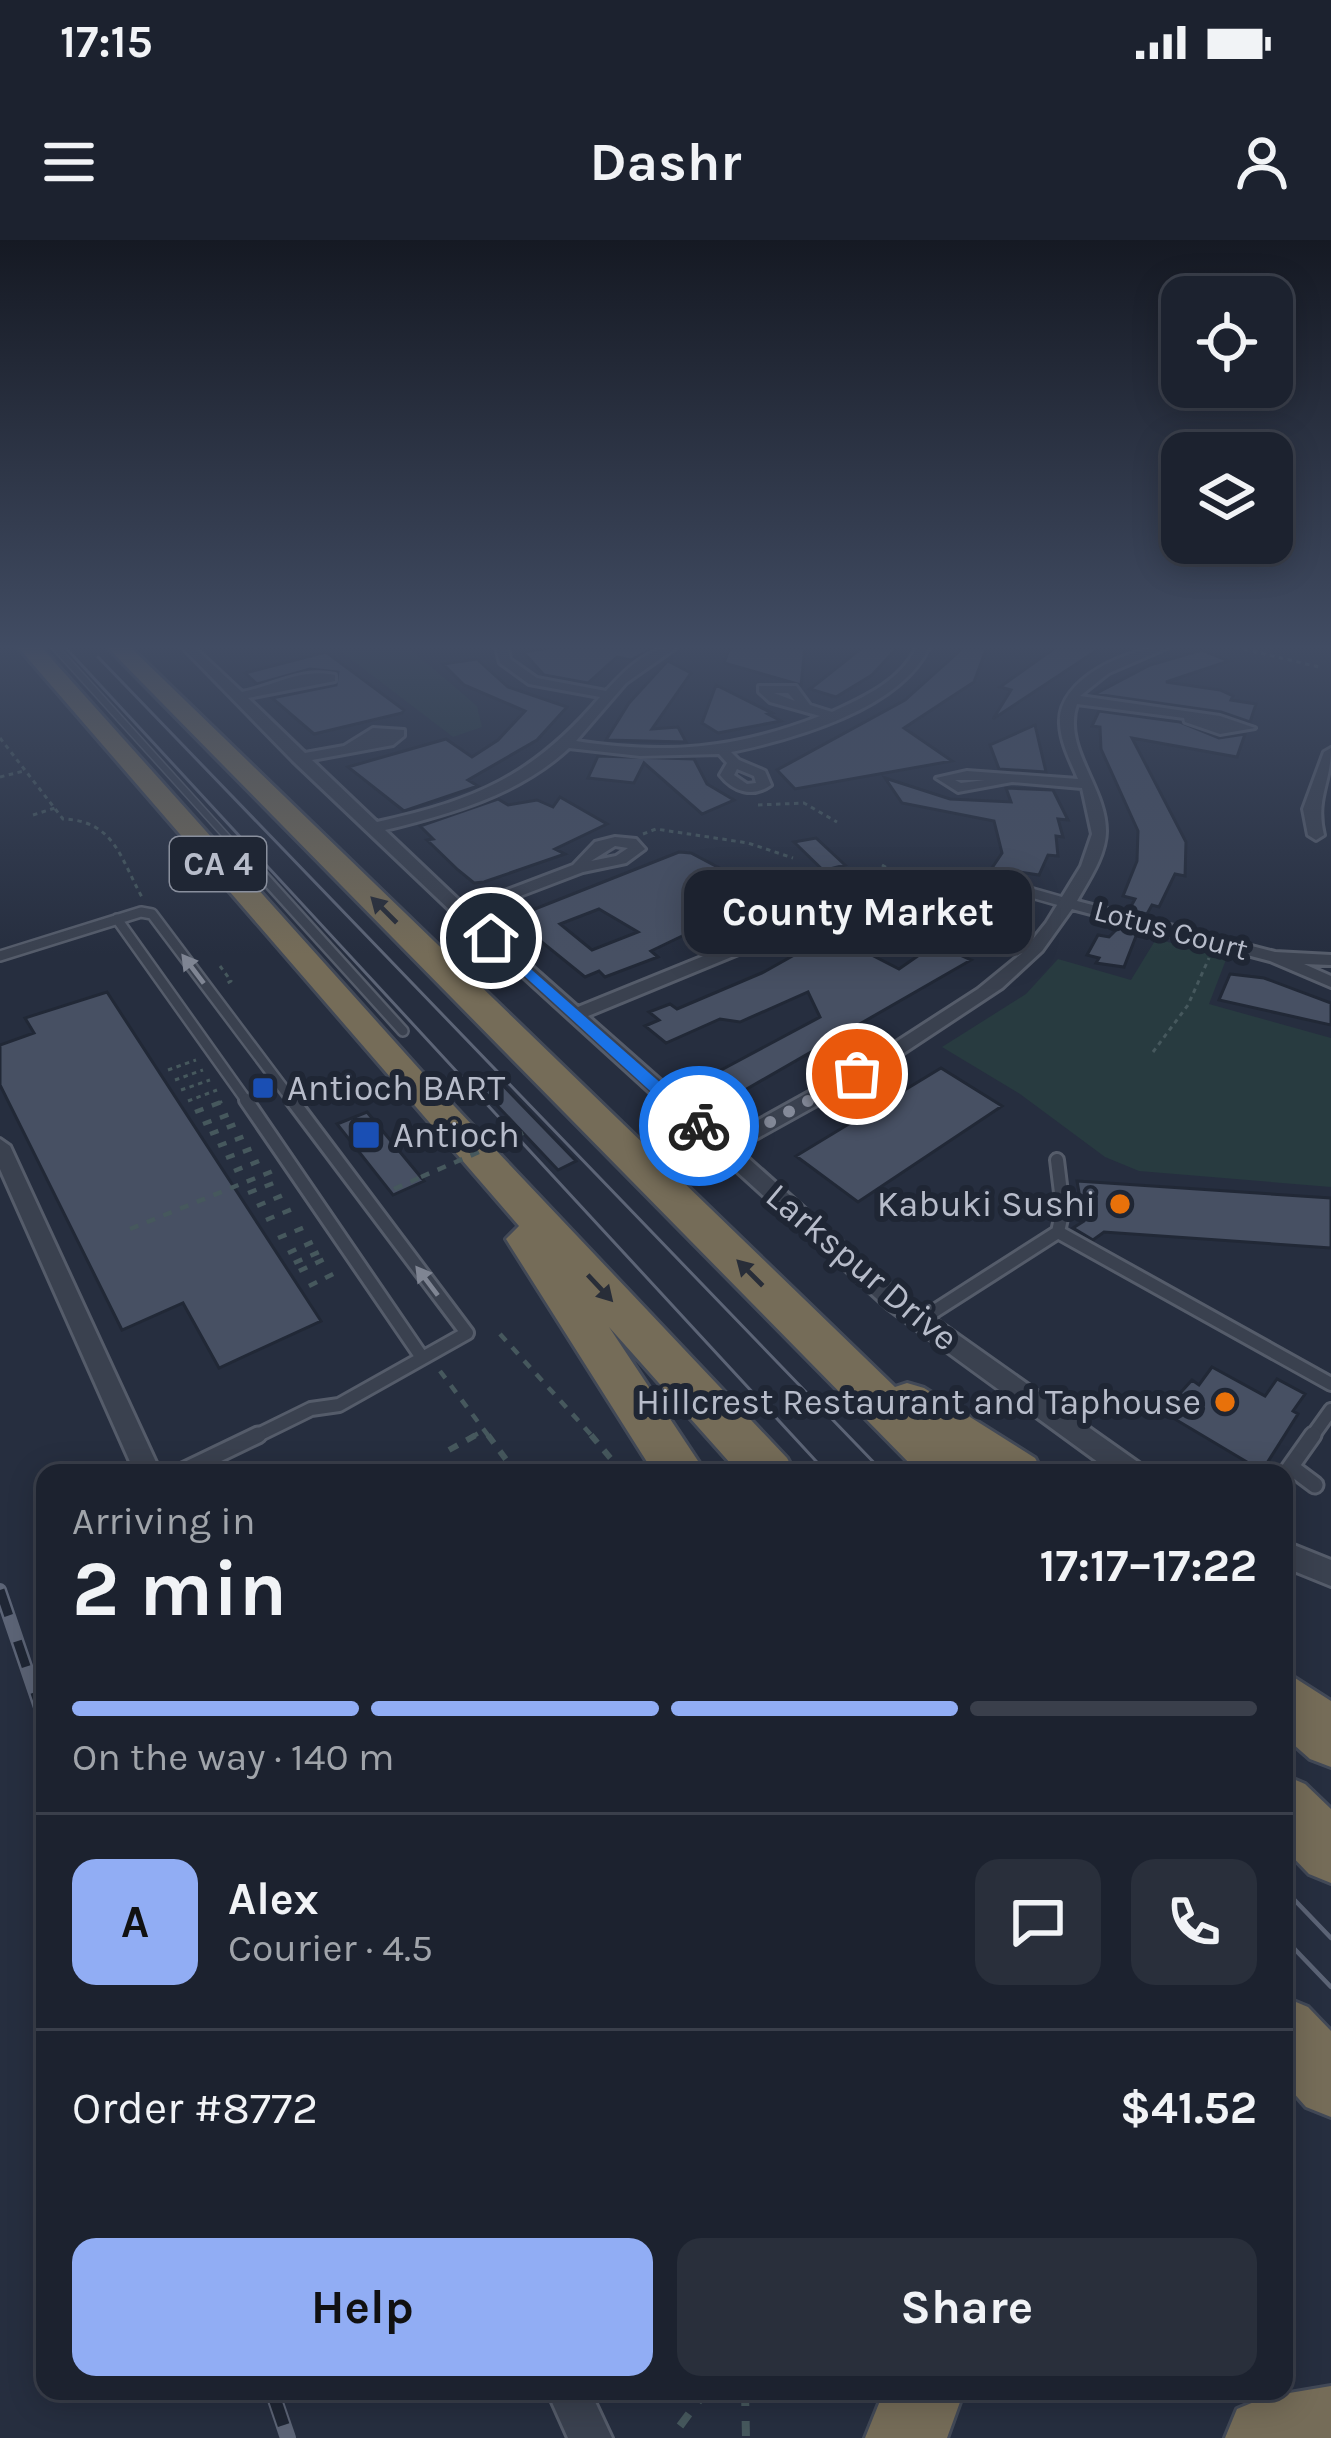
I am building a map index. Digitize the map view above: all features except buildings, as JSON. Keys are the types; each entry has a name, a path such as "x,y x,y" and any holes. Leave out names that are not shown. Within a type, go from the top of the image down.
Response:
{"highway":[{"name":"CA 4","path":"120,750 464,1140 762,1464"},
{"name":"CA 4","path":"222,750 942,1464"},
{"path":"464,1140 675,1464"},
{"path":"833,1356 1004,1464"},
{"path":"1293,1706 1331,1738"},
{"path":"1293,1814 1331,1852"},
{"path":"1293,2041 1331,2082"},
{"path":"906,2438 921,2400"},
{"path":"1266,2438 1331,2427"}],"street":[{"name":"Larkspur Drive","path":"290,750 463,913 919,1321 1119,1464"},
{"path":"298,758 335,750"},
{"path":"372,828 482,795 530,772 559,750"},
{"path":"613,750 722,750 734,763"},
{"path":"723,1148 795,1112 921,1034 1034,951 1099,843 1099,823 1073,750"},
{"path":"1316,835 1310,809 1331,752"},
{"path":"1005,782 1084,784"},
{"path":"463,913 579,868"},
{"name":"Lotus Court","path":"1067,903 1275,957 1331,982"},
{"path":"577,1014 727,953"},
{"name":"Lotus Court","path":"1275,957 1331,960"},
{"path":"0,1147 144,1464"},
{"path":"1293,1557 1331,1573"},
{"path":"572,2400 590,2438"}],"lane":[{"path":"151,750 399,1017 403,1031"},
{"path":"1034,951 983,936 1014,888 1067,903"},
{"path":"0,956 117,919 152,914 467,1333 339,1405 310,1409 197,1464"},
{"path":"117,919 347,1242 421,1356"},
{"path":"919,1321 1058,1232 1063,1209 1058,1160"},
{"path":"1058,1232 1331,1384"},
{"path":"1292,1464 1331,1410"},
{"path":"1293,1474 1315,1486"}],"path":[{"path":"9,750 65,820 90,820 103,827 146,904"},
{"path":"0,776 25,770"},
{"path":"763,794 751,802 804,803 837,822"},
{"path":"33,814 55,808"},
{"path":"635,839 656,829 748,843 793,858"},
{"path":"882,865 944,892 1002,908"},
{"path":"799,917 822,913 866,927 917,929 944,892"},
{"path":"1153,1052 1202,980 1214,941"},
{"path":"168,1070 196,1060"},
{"path":"175,1080 203,1070"},
{"path":"182,1090 210,1080"},
{"path":"188,1101 217,1090"},
{"path":"196,1112 224,1101"},
{"path":"203,1124 232,1113"},
{"path":"210,1134 239,1123"},
{"path":"394,1189 523,1133"},
{"path":"218,1146 248,1135"},
{"path":"226,1159 256,1147"},
{"path":"234,1171 264,1159"},
{"path":"130,1228 273,1171"},
{"path":"248,1193 279,1180"},
{"path":"257,1206 288,1193"},
{"path":"266,1220 297,1207"},
{"path":"278,1238 310,1225"},
{"path":"288,1253 320,1239"},
{"path":"294,1263 326,1249"},
{"path":"299,1270 331,1256"},
{"path":"309,1286 341,1271"},
{"path":"500,1334 530,1360 616,1464"},
{"path":"440,1371 509,1464"},
{"path":"449,1450 484,1430"},
{"path":"680,2426 699,2400"},
{"path":"745,2400 746,2438"}],"green space":[{"path":"1156,939 1227,957 1209,1004 1331,1038 1331,1187 1139,1171 1105,1157 1020,1094 942,1047 1026,994 1058,959 1131,980"}],"tram line":[{"path":"160,750 819,1464"},
{"path":"187,750 875,1464"},
{"path":"1293,1898 1331,1938"},
{"path":"1293,1947 1331,1987"}],"railway":[{"path":"0,1590 36,1696"},
{"path":"275,2400 288,2438"}],"way so far":[{"path":"699,1126 723,1148 857,1074"}],"place":[{"name":"County Market","path":"857,1074"},
{"name":"Antioch BART","path":"263,1088"},
{"name":"Antioch","path":"366,1135"},
{"name":"Kabuki Sushi","path":"1120,1204"},
{"name":"Hillcrest Restaurant and Taphouse","path":"1225,1402"}],"route":[{"path":"491,938 699,1126"}]}
